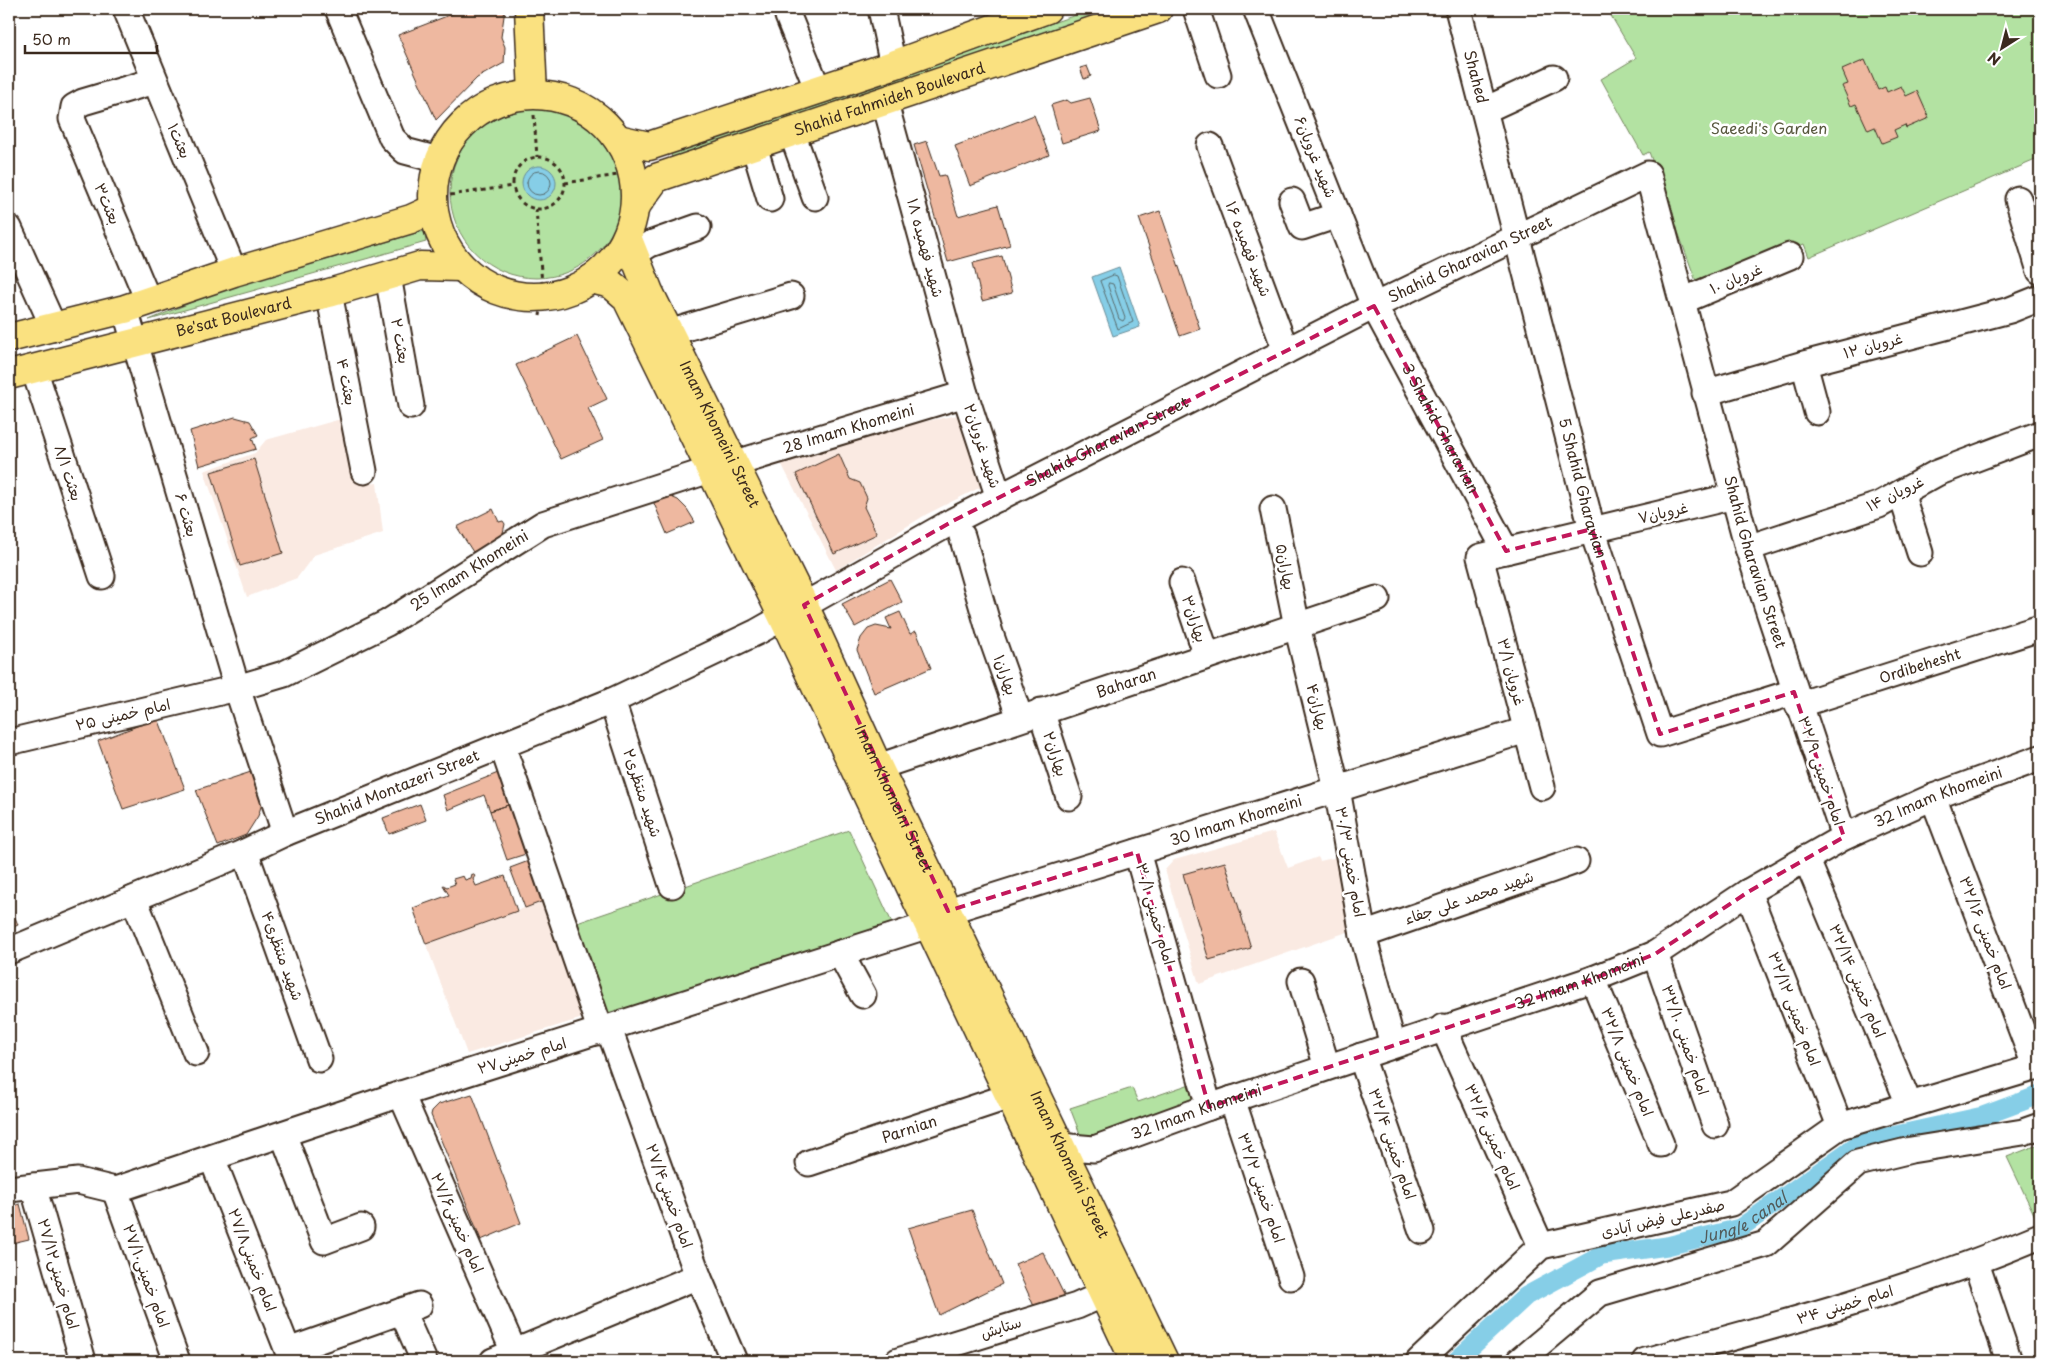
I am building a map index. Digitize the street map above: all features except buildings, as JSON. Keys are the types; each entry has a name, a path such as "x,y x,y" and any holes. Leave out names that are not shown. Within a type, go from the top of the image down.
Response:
{"main road":[{"path":"529,9 533,94"},
{"path":"618,139 649,146 893,65 1047,9"},
{"name":"Shahid Fahmideh Boulevard","path":"635,207 656,178 885,103 1158,9"},
{"path":"533,94 566,99 595,115 618,139 629,160 635,207 630,246 591,280 542,306 484,284 461,267 448,250 438,230 433,203 438,160 457,129 472,114 491,103 504,98 533,94"},
{"path":"9,338 54,328 136,305 234,272 411,219 433,203"},
{"name":"Imam Khomeini Street","path":"630,246 649,292 670,333 722,467"},
{"name":"Be'sat Boulevard","path":"21,372 135,341 329,293 420,266 461,267"},
{"name":"Imam Khomeini Street","path":"591,280 611,284 626,297 722,467 794,611 938,918 1059,1146 1164,1361"},
{"name":"Imam Khomeini Street","path":"794,611 878,767 1010,1096 1135,1361"}],"street":[{"name":"بعثت۱","path":"126,9 234,272"},
{"path":"338,9 392,138 404,151 438,160"},
{"path":"881,9 893,65"},
{"path":"1196,9 1218,76"},
{"name":"شهید غرویان۶","path":"1256,9 1374,306"},
{"name":"Shahed","path":"1458,9 1518,238"},
{"path":"788,16 818,90"},
{"path":"1484,110 1554,78"},
{"name":"بعثت۳","path":"135,341 136,305 72,119 74,107 83,102 154,81"},
{"name":"شهید فهمیده ۱۸","path":"885,103 965,394"},
{"path":"792,133 815,197"},
{"path":"754,146 770,199"},
{"name":"شهید فهمیده ۱۶","path":"1210,146 1286,351"},
{"name":"Shahid Gharavian Street","path":"794,611 927,536 1286,351 1374,306 1648,174 1748,548 1796,698"},
{"path":"2018,199 2040,271"},
{"path":"1292,201 1302,227 1338,215"},
{"path":"9,228 54,328"},
{"path":"630,246 650,244 698,228"},
{"name":"5 Shahid Gharavian","path":"1518,238 1592,529 1660,734"},
{"name":"غرویان ۱۰","path":"1682,301 1790,256"},
{"name":"بعثت ۲","path":"388,276 411,406"},
{"name":"بعثت ۴","path":"329,293 364,471"},
{"path":"670,333 791,296"},
{"name":"غرویان ۱۲","path":"1706,393 1804,364 2010,310 2040,298"},
{"name":"3 Shahid Gharavian","path":"1374,306 1506,551"},
{"name":"بعثت ۶","path":"135,341 237,688 285,833"},
{"path":"1804,364 1817,412"},
{"name":"بعثت ۸/۱","path":"21,372 102,576"},
{"name":"28 Imam Khomeini","path":"722,467 965,394"},
{"name":"شهید غرویان۲","path":"965,394 999,498"},
{"name":"غرویان ۱۴","path":"1748,548 1880,505 1937,473 2040,434"},
{"name":"25 Imam Khomeini","path":"237,688 284,674 387,623 543,524 722,467"},
{"path":"1901,493 1920,553"},
{"name":"غرویان۷","path":"1480,557 1734,496"},
{"name":"بهاران۵","path":"1273,509 1297,626"},
{"name":"بهاران۱","path":"962,536 990,633 1030,714"},
{"name":"غرویان ۳/۱","path":"1480,557 1542,787"},
{"name":"بهاران۳","path":"1182,582 1207,656"},
{"name":"Baharan","path":"878,767 1030,714 1376,599"},
{"name":"Shahid Montazeri Street","path":"9,951 245,852 285,833 612,702 794,611"},
{"name":"بهاران۴","path":"1297,626 1337,789"},
{"name":"Ordibehesht","path":"1660,734 1796,698 2040,628"},
{"name":"امام خمینی ۲۵","path":"9,742 237,688"},
{"name":"امام خمینی ۳۲/۹","path":"1796,698 1844,837"},
{"name":"شهید منتظری۲","path":"612,702 672,885"},
{"name":"بهاران۲","path":"1030,714 1069,797"},
{"name":"30 Imam Khomeini","path":"938,918 1137,852 1526,730"},
{"name":"امام خمینی۲۷/۴","path":"502,745 605,1030 698,1276 734,1361"},
{"name":"32 Imam Khomeini","path":"1094,1150 1220,1103 1443,1027 1594,979 1654,954 1748,892 1844,837 1933,797 2040,758"},
{"name":"امام خمینی ۳۰/۳","path":"1337,789 1363,935 1393,1045"},
{"name":"امام خمینی ۳۲/۱۶","path":"1933,797 2038,1067"},
{"name":"شهید منتظری۴","path":"245,852 319,1059"},
{"name":"امام خمینی ۳۰/۱","path":"1137,852 1172,977 1220,1103"},
{"name":"امام خمینی ۳۲/۱۴","path":"1806,858 1909,1104"},
{"name":"شهید محمد علی جفاء","path":"1363,935 1576,861"},
{"name":"امام خمینی ۳۲/۱۲","path":"1748,892 1840,1126"},
{"path":"134,899 196,1053"},
{"name":"امام خمینی۲۷","path":"116,1190 401,1094 840,953 938,918"},
{"path":"840,953 863,995"},
{"name":"امام خمینی ۳۲/۱۰","path":"1654,954 1715,1125"},
{"name":"امام خمینی ۳۲/۸","path":"1594,979 1661,1144"},
{"path":"1301,981 1327,1067"},
{"name":"امام خمینی ۳۲/۶","path":"1443,1027 1541,1246"},
{"name":"امام خمینی ۳۲/۴","path":"1361,1056 1422,1231"},
{"name":"صفدرعلی فیض آبادی","path":"1541,1246 1732,1204 1840,1126 2038,1067"},
{"name":"امام خمینی۲۷/۶","path":"401,1094 503,1357"},
{"name":"Parnian","path":"810,1163 1010,1096"},
{"name":"امام خمینی ۳۲/۲","path":"1220,1103 1291,1277"},
{"path":"1519,1361 1600,1293 1766,1244 1858,1163 1911,1150 2023,1132 2040,1126"},
{"path":"283,1134 324,1241 361,1227"},
{"path":"1059,1146 1094,1150"},
{"path":"1074,1177 1094,1150"},
{"name":"امام خمینی۲۷/۸","path":"212,1158 290,1356"},
{"path":"9,1189 78,1181 116,1190"},
{"name":"امام خمینی۲۷/۱۲","path":"33,1186 83,1361"},
{"name":"امام خمینی۲۷/۱۰","path":"116,1190 176,1361"},
{"name":"امام خمینی ۳۴","path":"1645,1361 1695,1355 1976,1263 2038,1245"},
{"path":"1419,1361 1541,1246"},
{"path":"1976,1263 2009,1361"},
{"path":"503,1357 698,1276"},
{"name":"ستایش","path":"898,1361 1077,1306 1104,1294"},
{"path":"290,1356 410,1308 424,1361"}],"path":[{"path":"533,94 537,157"},
{"path":"537,157 554,161 560,167 565,183 559,199 545,208 536,208 521,202 513,186 517,170 529,159 537,157"},
{"path":"565,183 632,173"},
{"path":"433,203 513,186"},
{"path":"536,208 542,306"}],"highlighted area":[{"path":"1374,306 1506,551 1592,529 1660,734 1794,692 1844,837 1748,892 1655,954 1593,979 1209,1107 1137,852 948,911 804,605 953,521"}],"shaded area":[{"path":"968,413 987,484 927,514 836,570 780,461 896,427"},
{"path":"348,417 363,485 377,483 383,533 314,555 297,578 247,597 204,471 255,453 266,440"},
{"path":"1274,832 1288,868 1318,857 1320,861 1337,857 1350,931 1199,984 1165,870 1174,860"},
{"path":"549,899 589,1016 467,1054 426,944"}],"green space":[{"path":"1094,9 1121,9 673,161 670,151"},
{"name":"Saeedi's Garden","path":"1607,9 2040,9 2040,158 1809,257 1804,244 1697,284 1649,152 1643,155 1601,79 1636,58"},
{"path":"544,106 561,109 577,116 591,125 603,137 619,167 622,192 621,209 616,225 603,247 591,259 561,275 528,278 511,275 495,268 481,259 469,247 453,217 450,184 453,167 460,151 469,137 481,125 511,109"},
{"path":"424,231 426,242 149,320 216,292"},
{"path":"849,830 893,925 607,1021 577,923"},
{"path":"1193,1083 1197,1099 1082,1139 1070,1108 1132,1088 1138,1102"},
{"path":"2040,1144 2040,1227 2007,1157"}],"water":[{"path":"539,166 551,171 556,183 551,195 539,200 527,195 522,183 527,171"},
{"path":"1119,267 1140,327 1113,336 1092,277"}],"waterway":[{"name":"Jungle canal","path":"1456,1361 1526,1296 1602,1255 1667,1246 1740,1228 1860,1143 1983,1116 2040,1095"}]}
